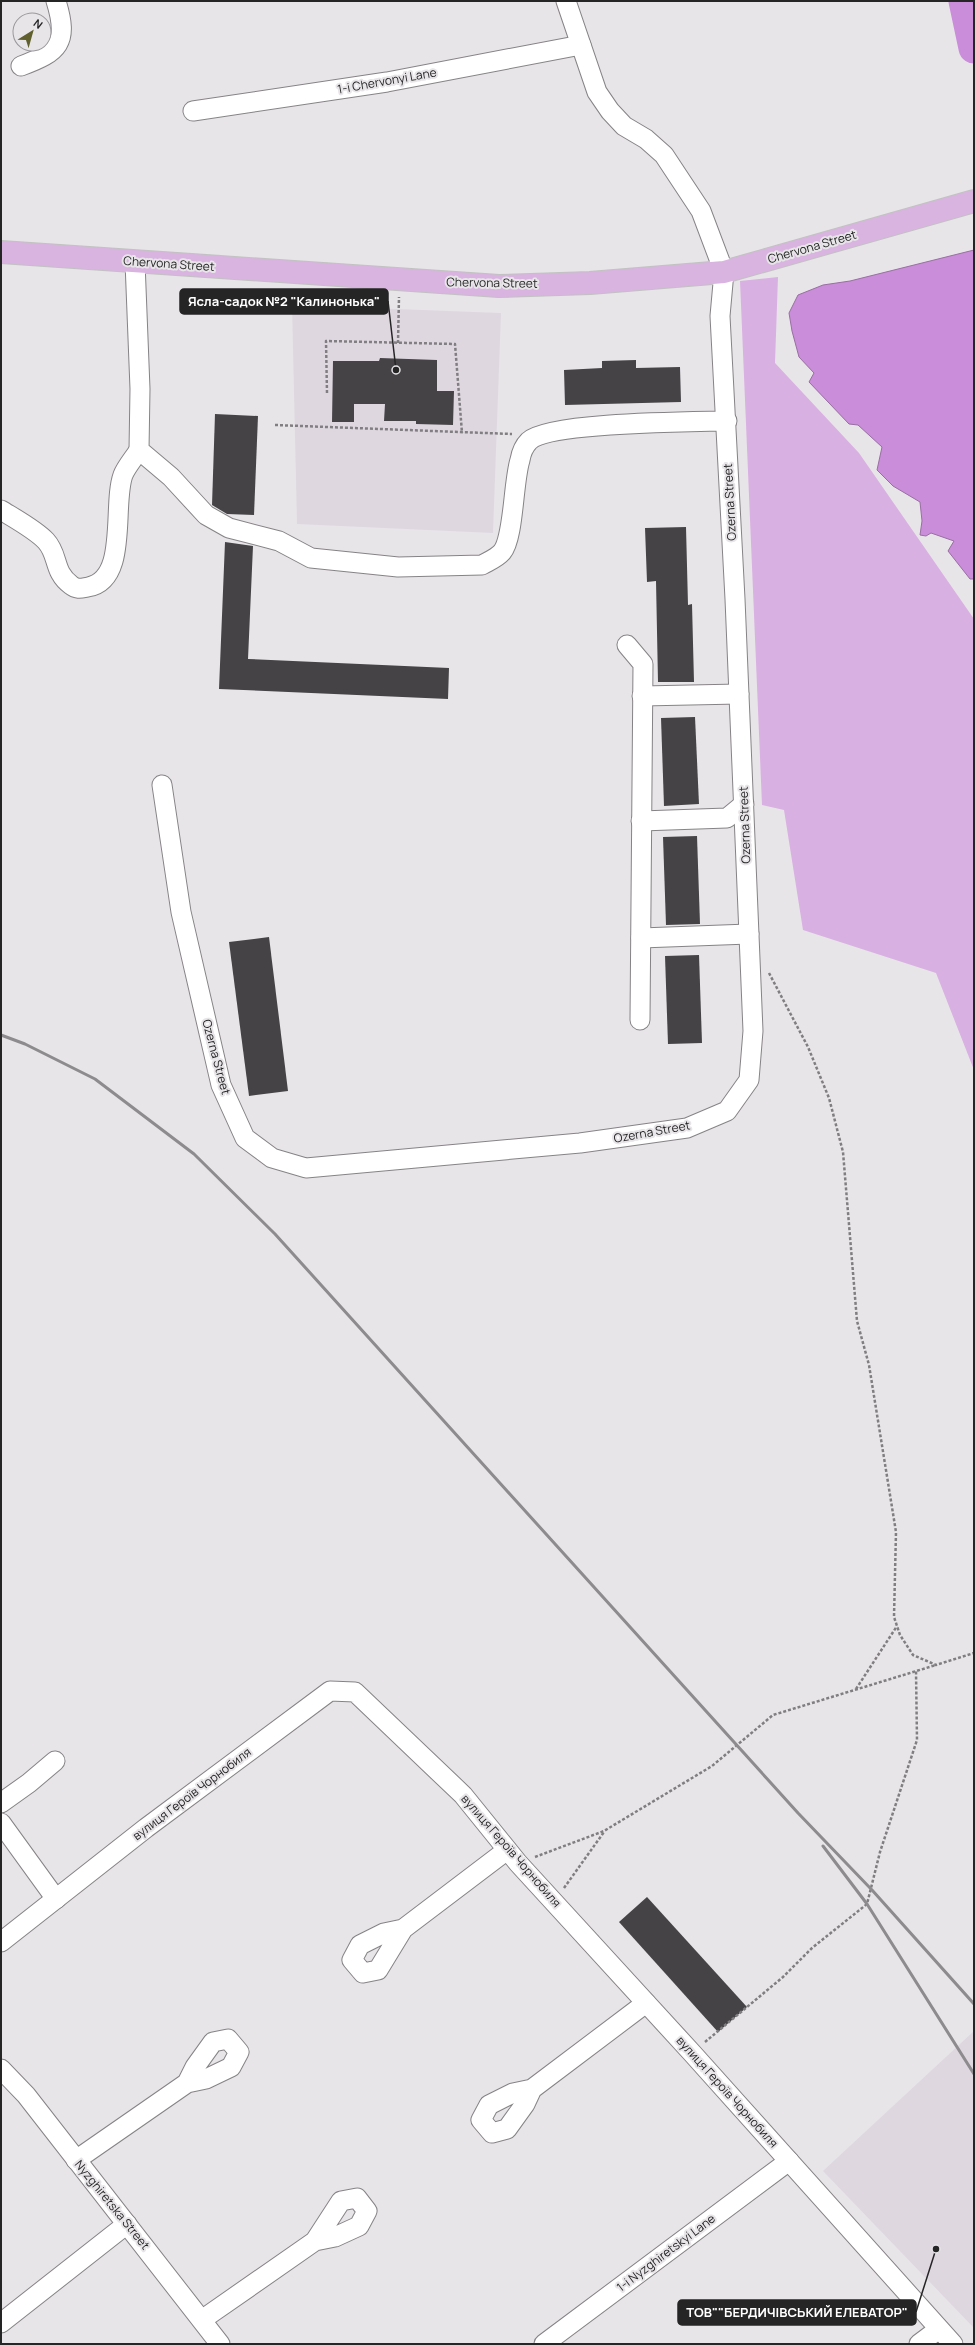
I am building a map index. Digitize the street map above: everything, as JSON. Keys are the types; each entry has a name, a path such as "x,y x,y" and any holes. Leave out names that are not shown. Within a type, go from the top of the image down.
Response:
{"main road":[{"name":"Chervona Street","path":"1,252 499,286 590,283 724,272 974,200"}],"street":[{"path":"21,66 46,57 58,45 62,32 61,17 56,1"},
{"path":"566,1 597,92 610,111 624,126 646,139 664,155 701,211 724,272"},
{"name":"1-i Chervonyi Lane","path":"192,111 388,82 581,45"},
{"path":"1,510 46,541 53,552 59,574 71,586 78,589 92,587 106,578 114,558 122,475 139,450 140,389 135,262"},
{"name":"Ozerna Street","path":"162,785 181,912 221,1085 245,1138 272,1158 294,1166 306,1168 580,1143 687,1128 727,1111 749,1080 754,1031 727,421 720,316 724,272"},
{"path":"139,450 172,477 206,515 229,528 279,541 312,558 398,567 482,565 494,559 503,551 507,543 516,472 522,453 529,441 540,435 577,428 727,421"},
{"path":"627,645 643,664 640,1020"},
{"path":"642,696 739,694"},
{"path":"642,821 727,818 744,804"},
{"path":"640,938 749,934"},
{"name":"вулиця Героїв Чорнобиля","path":"1,1942 146,1828 330,1691 355,1692 463,1795 513,1856 554,1902 692,2053 953,2344"},
{"path":"1,1802 30,1783 55,1762"},
{"path":"1,1823 56,1899"},
{"path":"403,1929 513,1856"},
{"path":"532,2089 646,2003"},
{"name":"Nyzghiretska Street","path":"1,2069 26,2095 203,2319 220,2344"},
{"path":"76,2160 187,2083"},
{"name":"1-i Nyzghiretskyi Lane","path":"544,2344 789,2161"},
{"path":"1,2323 127,2224"},
{"path":"203,2319 315,2241"},
{"path":"919,2344 939,2329"}],"path":[{"path":"398,343 399,292"},
{"path":"326,393 326,341 455,344 462,433"},
{"path":"275,426 540,435"},
{"path":"768,969 808,1047 829,1098 843,1152 857,1321 869,1365 896,1532 894,1617 900,1635 913,1654 936,1665"},
{"path":"856,1690 897,1626"},
{"path":"513,1856 604,1831 712,1766 773,1715 974,1653"},
{"path":"692,2053 783,1977 812,1948 867,1904 880,1852 917,1740 916,1671"},
{"path":"554,1902 604,1831"}],"shaded area":[{"path":"974,250 974,579 970,579 948,551 954,541 931,533 926,536 920,535 922,521 920,502 893,486 877,470 882,447 858,425 849,424 809,382 814,373 799,357 789,313 798,295 823,285 850,281"},
{"path":"778,277 775,363 859,453 974,619 974,1070 936,973 803,930 784,810 762,805 740,281"},
{"path":"292,305 501,313 493,533 297,524"},
{"path":"974,2031 974,2328 823,2171"}],"building":[{"path":"380,358 437,360 437,391 454,391 453,425 416,424 416,421 384,421 385,404 354,404 354,422 332,422 333,361 379,361"},
{"path":"636,360 636,368 680,367 681,402 565,405 564,370 602,368 602,361"},
{"path":"215,414 258,416 254,515 227,514 212,505"},
{"path":"686,527 688,605 692,604 694,682 658,682 656,581 647,582 645,528"},
{"path":"225,542 253,546 248,659 449,668 448,699 219,689"},
{"path":"695,717 699,804 664,806 661,718"},
{"path":"697,836 700,924 666,925 663,837"},
{"path":"269,937 288,1091 249,1096 229,942"},
{"path":"699,955 702,1043 668,1044 665,956"},
{"path":"647,1897 747,2007 718,2032 619,1922"}],"waterway":[{"path":"964,1 974,48"}],"railway":[{"path":"1,1035 25,1044 95,1079 194,1154 275,1234 798,1813 872,1890 974,2004"},
{"path":"823,1846 867,1904 974,2074"}],"place":[{"name":"Ясла-садок №2 \"Калинонька\"","path":"396,370"},
{"name":"ТОВ\"\"БЕРДИЧІВСЬКИЙ ЕЛЕВАТОР\"","path":"936,2249"}]}
